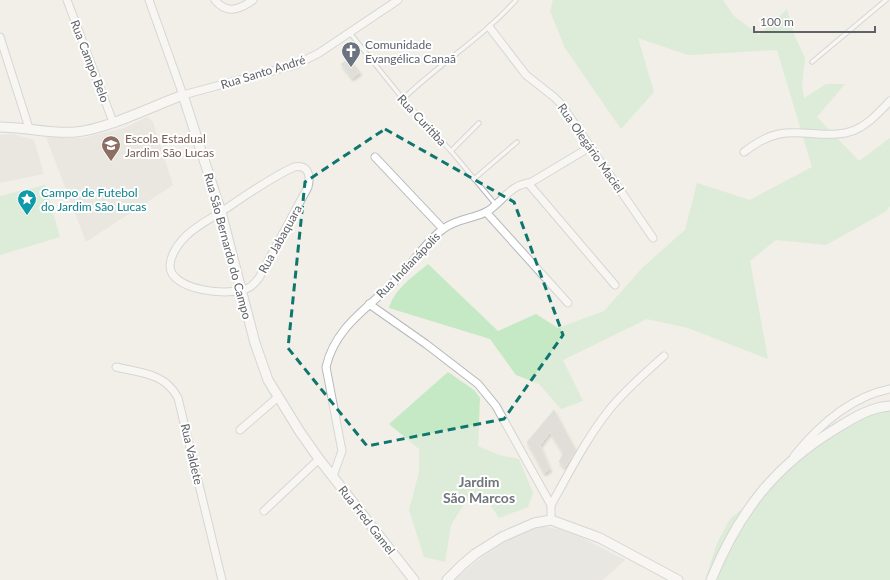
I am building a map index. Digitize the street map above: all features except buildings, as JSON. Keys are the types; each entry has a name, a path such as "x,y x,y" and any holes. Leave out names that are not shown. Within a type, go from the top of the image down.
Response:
{"street":[{"name":"Rua Campo Belo","path":"67,0 113,122"},
{"name":"Rua São Bernardo do Campo","path":"149,0 183,94 221,212 240,291 262,364 278,397 319,459"},
{"path":"215,0 219,5 229,10 240,9 253,0"},
{"name":"Rua Santo André","path":"183,94 294,65 320,53 398,0"},
{"name":"Rua Olegário Maciel","path":"490,28 526,75 554,96 561,104 653,238"},
{"path":"0,37 29,128"},
{"path":"0,128 29,128 78,132 113,122 183,94"},
{"path":"744,152 764,139 780,134 841,134 856,130 870,121 890,101"},
{"name":"Rua Indianápolis","path":"333,476 342,451 326,367 329,353 338,336 352,320 398,278 443,229 459,220 486,212 522,183 528,183 557,168 590,147"},
{"path":"375,157 443,229"},
{"name":"Rua Jabaquara","path":"294,167 305,168 310,174 308,187 303,197 259,278 248,288 240,291 223,292 191,288 177,280 170,265 174,252 188,235 270,179 294,167"},
{"path":"528,183 616,284"},
{"path":"486,212 568,303"},
{"path":"369,304 426,344 478,384 496,406 551,504 551,520"},
{"path":"551,504 590,438 609,410 628,388 664,356"},
{"name":"Rua Valdete","path":"116,368 153,376 165,382 172,388 178,398 222,580"},
{"path":"711,580 733,532 748,509 762,490 786,465 807,439 840,411 861,398 890,389"},
{"path":"240,430 278,397"},
{"path":"786,465 816,442 850,420 881,406 890,406"},
{"path":"264,511 319,459"},
{"name":"Rua Fred Gamel","path":"319,459 414,580"},
{"path":"447,580 466,562 502,537 529,525 551,520 600,538 678,580"}],"lane":[{"path":"403,99 418,84 490,28 516,0"},
{"path":"812,62 886,0"},
{"name":"Rua Curitiba","path":"350,33 403,99 451,151 496,205"},
{"path":"451,151 479,123"},
{"path":"474,179 517,142"}],"highlighted area":[{"path":"385,129 514,202 563,335 504,419 367,446 288,348 305,182"}],"shaded area":[{"name":"Escola Estadual Jardim São Lucas","path":"147,117 153,122 173,185 86,242 46,137 83,138 124,128"},
{"path":"13,134 34,140 44,174 0,183 0,135"},
{"path":"542,526 577,535 625,560 603,580 454,580 482,557 514,536"}],"green space":[{"path":"553,0 723,0 734,16 759,35 787,9 795,37 805,58 802,84 804,98 826,84 845,84 817,117 859,161 890,138 890,206 885,212 826,245 776,240 750,261 768,359 688,328 647,319 563,360 583,401 561,409 539,384 516,375 490,339 389,308 400,289 428,264 498,331 536,314 558,328 604,311 642,268 685,230 697,183 750,200 812,167 777,50 688,55 638,38 654,92 621,129 565,48 550,11"},
{"name":"Campo de Futebol do Jardim São Lucas","path":"45,185 60,237 0,255 0,196"},
{"path":"448,372 474,390 480,398 478,446 499,455 519,459 533,493 528,507 499,518 489,503 466,501 451,525 445,562 424,557 409,510 419,472 419,449 389,424"},
{"path":"890,402 890,580 705,580 717,543 730,519 745,507 763,484 834,434"}],"place":[{"name":"Comunidade Evangélica Canaã","path":"351,68"},
{"name":"Escola Estadual Jardim São Lucas","path":"111,162"},
{"name":"Campo de Futebol do Jardim São Lucas","path":"27,216"}],"district":[{"name":"Jardim São Marcos","path":"479,490"}]}
